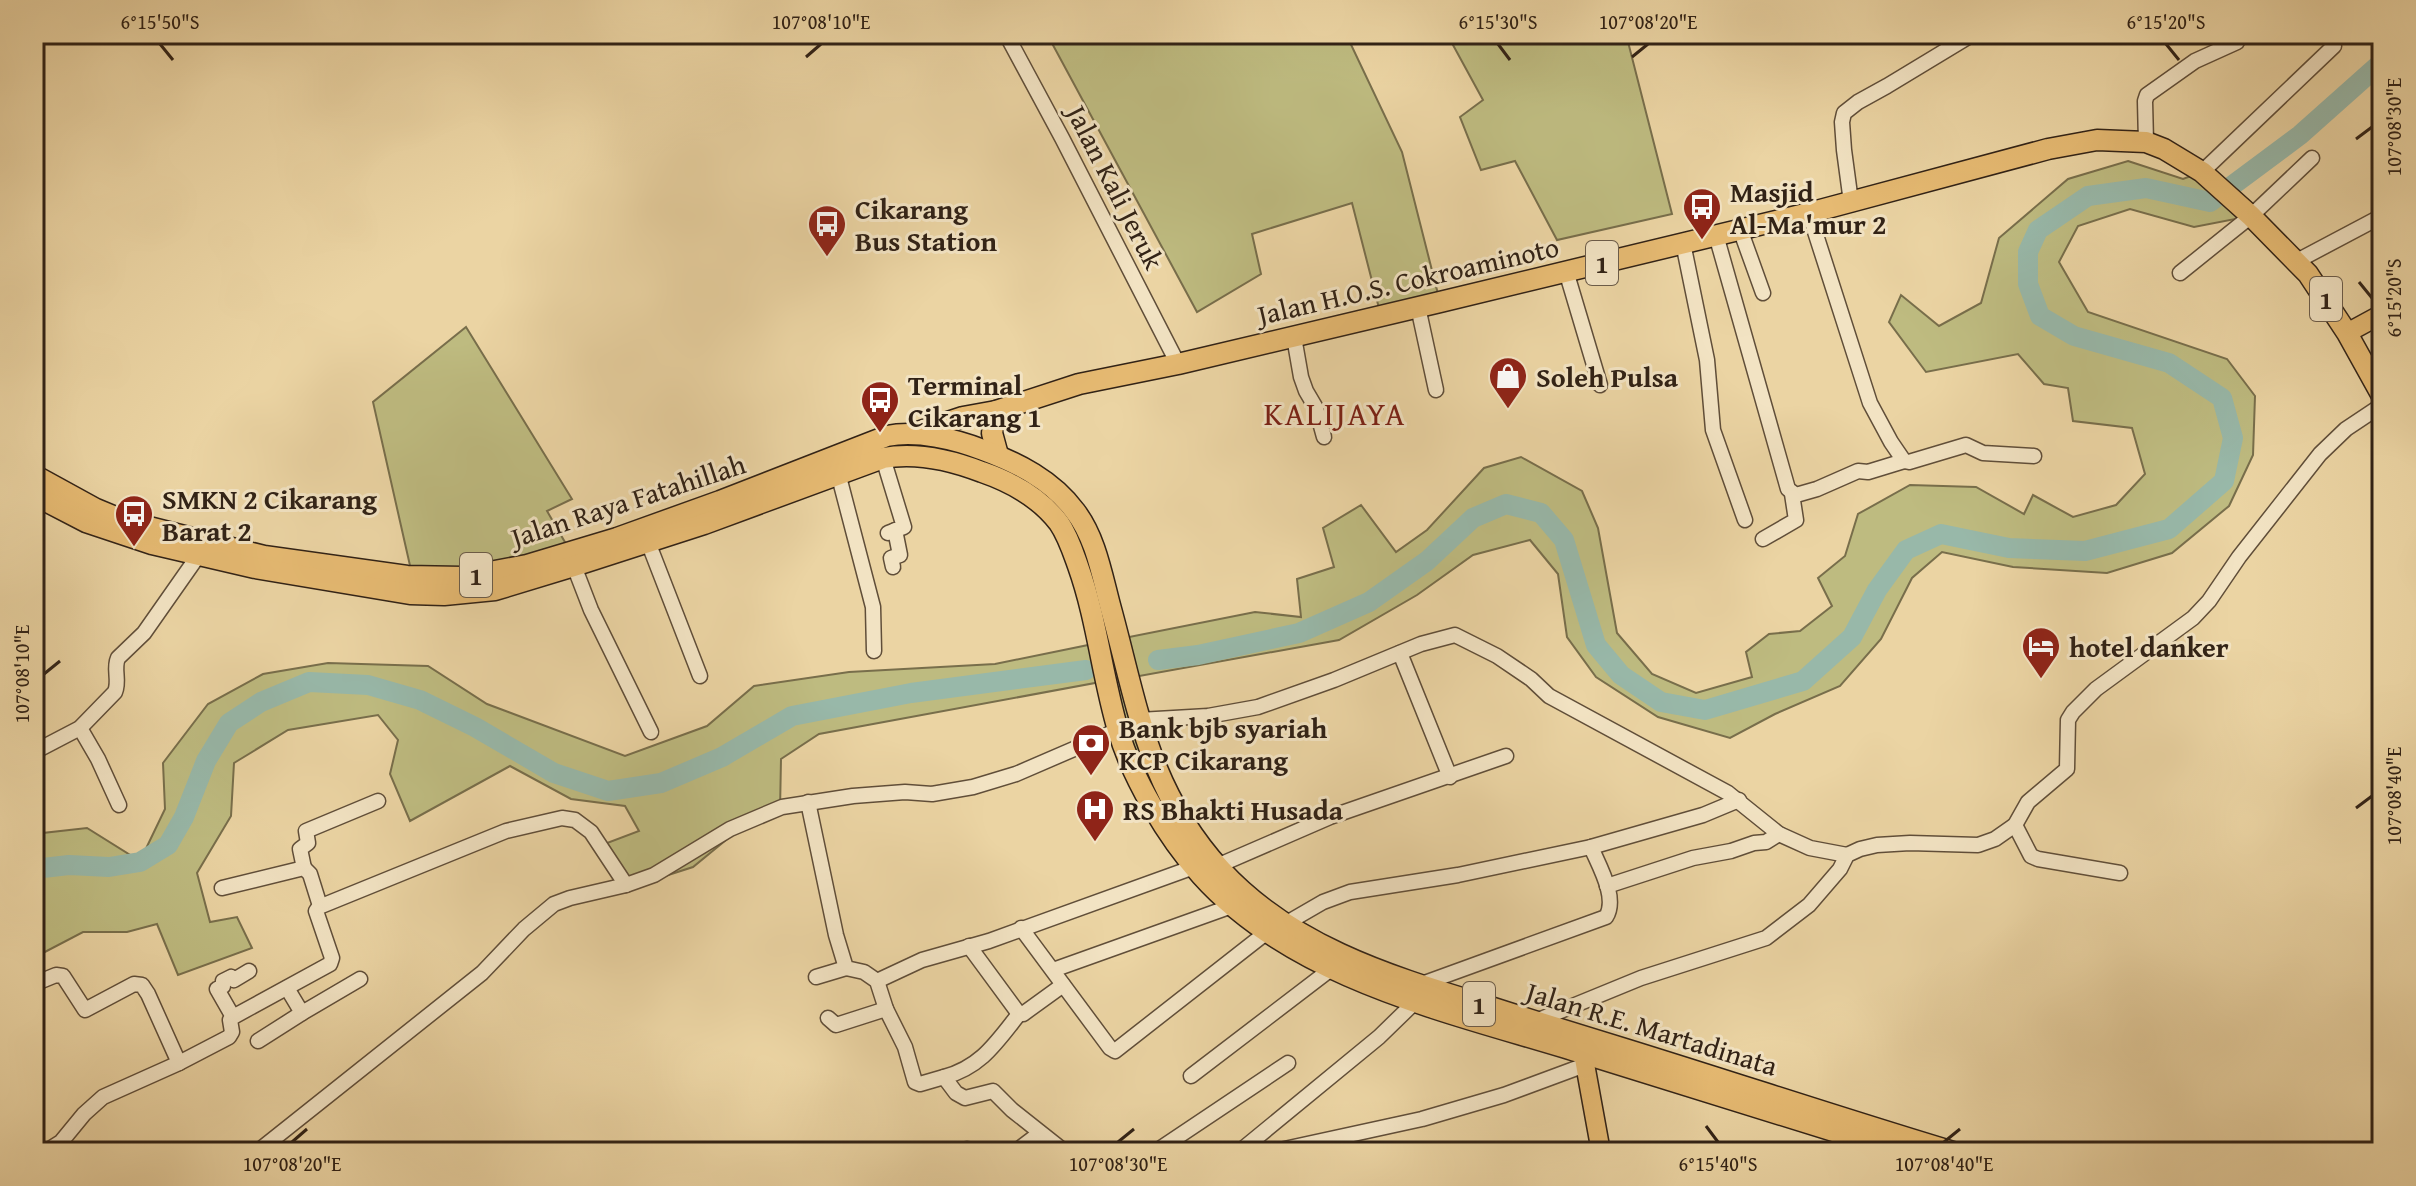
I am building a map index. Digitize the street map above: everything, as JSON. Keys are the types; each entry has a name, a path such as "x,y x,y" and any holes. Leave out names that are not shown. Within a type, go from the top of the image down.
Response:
{"highway":[{"name":"Jalan H.O.S. Cokroaminoto","path":"912,434 1079,384 1294,337 1809,213 2074,143 2097,140 2146,142 2182,158 2203,173"},
{"name":"1","path":"2203,173 2297,261 2347,333 2382,396"},
{"path":"996,411 992,433 998,455"},
{"name":"Jalan R.E. Martadinata","path":"912,434 972,446 998,455 1047,482 1076,513 1085,528 1102,613 1119,639 1131,693 1160,780 1182,818 1217,866 1276,928 1331,969 1536,1021 1953,1152"},
{"name":"Jalan Raya Fatahillah","path":"34,475 125,521 264,556 407,576 463,577 527,565 617,538 887,436 912,434"},
{"name":"Jalan R.E. Martadinata","path":"891,456 923,457 963,465 1000,479 1031,496 1059,524 1094,581"},
{"name":"Jalan Raya Fatahillah","path":"34,495 118,535 198,556 410,594 444,595 495,590 574,566 743,510 891,456"},
{"name":"Jalan R.E. Martadinata","path":"1102,613 1097,639 1109,695 1118,730 1141,788 1194,867 1232,906 1340,954 1417,993 1584,1059 1901,1152"}],"main road":[{"path":"2347,333 2382,314"},
{"path":"1584,1059 1601,1152"}],"street":[{"name":"Jalan Kali Jeruk","path":"1006,34 1178,364"},
{"path":"1851,202 1842,122 1844,113 1973,34"},
{"path":"2146,142 2147,95 2195,61 2237,42"},
{"path":"2203,173 2334,46"},
{"path":"2180,273 2312,158"},
{"path":"1809,213 1865,389 1880,423 1904,461"},
{"path":"2297,261 2382,216"},
{"path":"1740,229 1763,293"},
{"path":"1716,235 1788,489 1792,494 1796,520 1763,539"},
{"path":"1683,243 1707,360 1713,430 1745,520"},
{"path":"1566,271 1600,385"},
{"path":"1418,307 1436,390"},
{"path":"1294,337 1301,377 1316,408 1324,437"},
{"path":"1139,720 1208,716 1258,707 1449,635 1460,636 1519,671 1549,696 1739,800 1779,834 1810,848 1847,855 1877,845 1978,845 1995,839 2015,825 2028,802 2067,769 2068,720 2083,699 2193,618 2309,467 2346,429 2382,405"},
{"path":"1792,494 1817,489 1858,471 1868,472 1966,445 1983,453 2034,456"},
{"path":"891,456 904,527 892,532 900,555 891,558 893,567"},
{"path":"838,473 873,607 874,651"},
{"path":"648,542 700,676"},
{"path":"34,752 80,728 115,692 118,686 118,658 144,633 198,556"},
{"path":"574,566 591,610 651,732"},
{"path":"1400,653 1450,777"},
{"path":"80,728 119,805"},
{"path":"257,1152 482,973 524,929 554,904 654,875 742,823 782,807 895,792 932,794 973,787 1016,774 1118,730"},
{"path":"1217,866 1319,822 1506,756"},
{"path":"1021,928 1110,1048 1117,1050 1276,928 1323,902 1350,892 1458,875 1591,847 1703,815 1739,800"},
{"path":"320,906 310,874 304,868 300,849 308,843 306,831 378,801"},
{"path":"808,802 846,968"},
{"path":"45,1152 61,1142 103,1097 229,1037 233,1017 330,964 332,960 316,911 320,906 506,831 562,818 575,820 591,832 626,885"},
{"path":"2015,825 2031,856 2120,873"},
{"path":"1607,886 1693,858 1766,842 1779,834"},
{"path":"1239,1152 1379,1037 1417,993 1606,917 1610,908 1607,886 1591,847"},
{"path":"1536,1021 1641,978 1766,938 1809,905 1840,869 1847,855"},
{"path":"877,981 922,960 1194,867"},
{"path":"222,888 304,868"},
{"path":"1053,970 1232,906"},
{"path":"969,946 1019,1014"},
{"path":"816,977 846,968 864,972 877,981 886,1009 900,1035 915,1082 920,1084 962,1071 980,1061 1019,1014 1063,985"},
{"path":"1191,1076 1331,969"},
{"path":"233,1017 217,989 223,986 223,981 231,977 234,980 249,971"},
{"path":"34,984 56,975 63,976 85,1010 134,984 142,985 179,1063"},
{"path":"258,1041 360,979"},
{"path":"287,988 302,1013"},
{"path":"828,1018 836,1025 886,1009"},
{"path":"1271,1152 1422,1119 1504,1095 1584,1059"},
{"path":"1155,1152 1288,1063"},
{"path":"944,1077 962,1098 994,1091 1004,1104 1065,1152"},
{"path":"1015,1152 1040,1133"},
{"path":"1345,1136 1349,1152"},
{"path":"34,1141 39,1152"}],"shaded area":[{"path":"1047,34 1346,34 1402,152 1440,302 1381,316 1352,203 1252,234 1261,274 1197,312"},
{"path":"1447,34 1633,34 1627,38 1672,214 1557,240 1515,161 1481,170 1460,117 1483,100"},
{"path":"2128,161 2183,179 2202,172 2251,216 2194,227 2130,209 2078,226 2059,262 2088,312 2227,359 2255,396 2253,455 2229,506 2172,553 2107,573 2013,567 1942,552 1912,578 1881,639 1840,686 1775,714 1730,738 1658,717 1596,677 1567,637 1558,574 1530,540 1473,555 1417,595 1339,640 1128,678 1147,744 1176,808 1195,838 1240,890 1296,932 1362,964 1430,989 1817,1109 1813,1125 1364,983 1331,969 1267,932 1232,906 1193,867 1141,788 1118,730 1106,681 1127,678 1119,639 1255,612 1301,617 1297,579 1334,567 1323,528 1361,505 1396,552 1427,530 1484,468 1521,457 1582,491 1598,528 1617,633 1652,674 1696,693 1752,677 1746,652 1769,634 1800,631 1832,606 1818,578 1845,556 1858,514 1910,485 1976,487 2024,514 2033,495 2073,517 2116,505 2145,474 2132,428 2073,421 2068,388 2044,384 2018,354 1926,372 1889,322 1901,295 1939,326 1981,303 1999,238 2068,179"},
{"path":"466,327 572,499 547,511 566,544 487,566 411,570 373,402"},
{"path":"1098,643 1106,681 819,734 781,759 780,810 737,831 693,867 631,887 607,843 639,831 625,806 571,799 510,766 410,821 390,774 398,740 378,715 288,730 234,763 231,816 197,873 210,922 237,917 252,948 178,975 157,924 127,932 83,932 41,954 34,937 34,834 87,828 140,861 165,809 163,763 208,704 263,674 328,663 428,666 487,704 625,756 707,726 754,686 849,672 995,664"}],"waterway":[{"path":"1158,660 1198,655 1299,633 1369,602 1427,561 1473,518 1506,504 1541,513 1564,540 1596,645 1621,675 1661,702 1705,710 1803,681 1852,637 1877,590 1906,550 1941,534 2009,548 2085,551 2169,529 2224,481 2233,438 2222,398 2169,363 2074,336 2040,316 2028,284 2028,252 2038,230 2088,196 2146,188 2210,202 2300,135 2382,62"},
{"path":"34,869 69,865 109,867 140,862 168,845 184,817 206,761 229,723 261,702 309,682 368,685 420,700 475,727 554,773 608,791 661,783 722,757 792,716 911,693 1086,670"}],"place":[{"name":"Masjid Al-Ma'mur 2","path":"1702,241"},
{"name":"Cikarang Bus Station","path":"827,258"},
{"name":"Soleh Pulsa","path":"1508,410"},
{"name":"Terminal Cikarang 1","path":"880,434"},
{"name":"SMKN 2 Cikarang Barat 2","path":"134,548"},
{"name":"hotel danker","path":"2041,680"},
{"name":"Bank bjb syariah KCP Cikarang","path":"1091,777"},
{"name":"RS Bhakti Husada","path":"1095,843"}],"district":[{"name":"KALIJAYA","path":"1335,413"}]}
